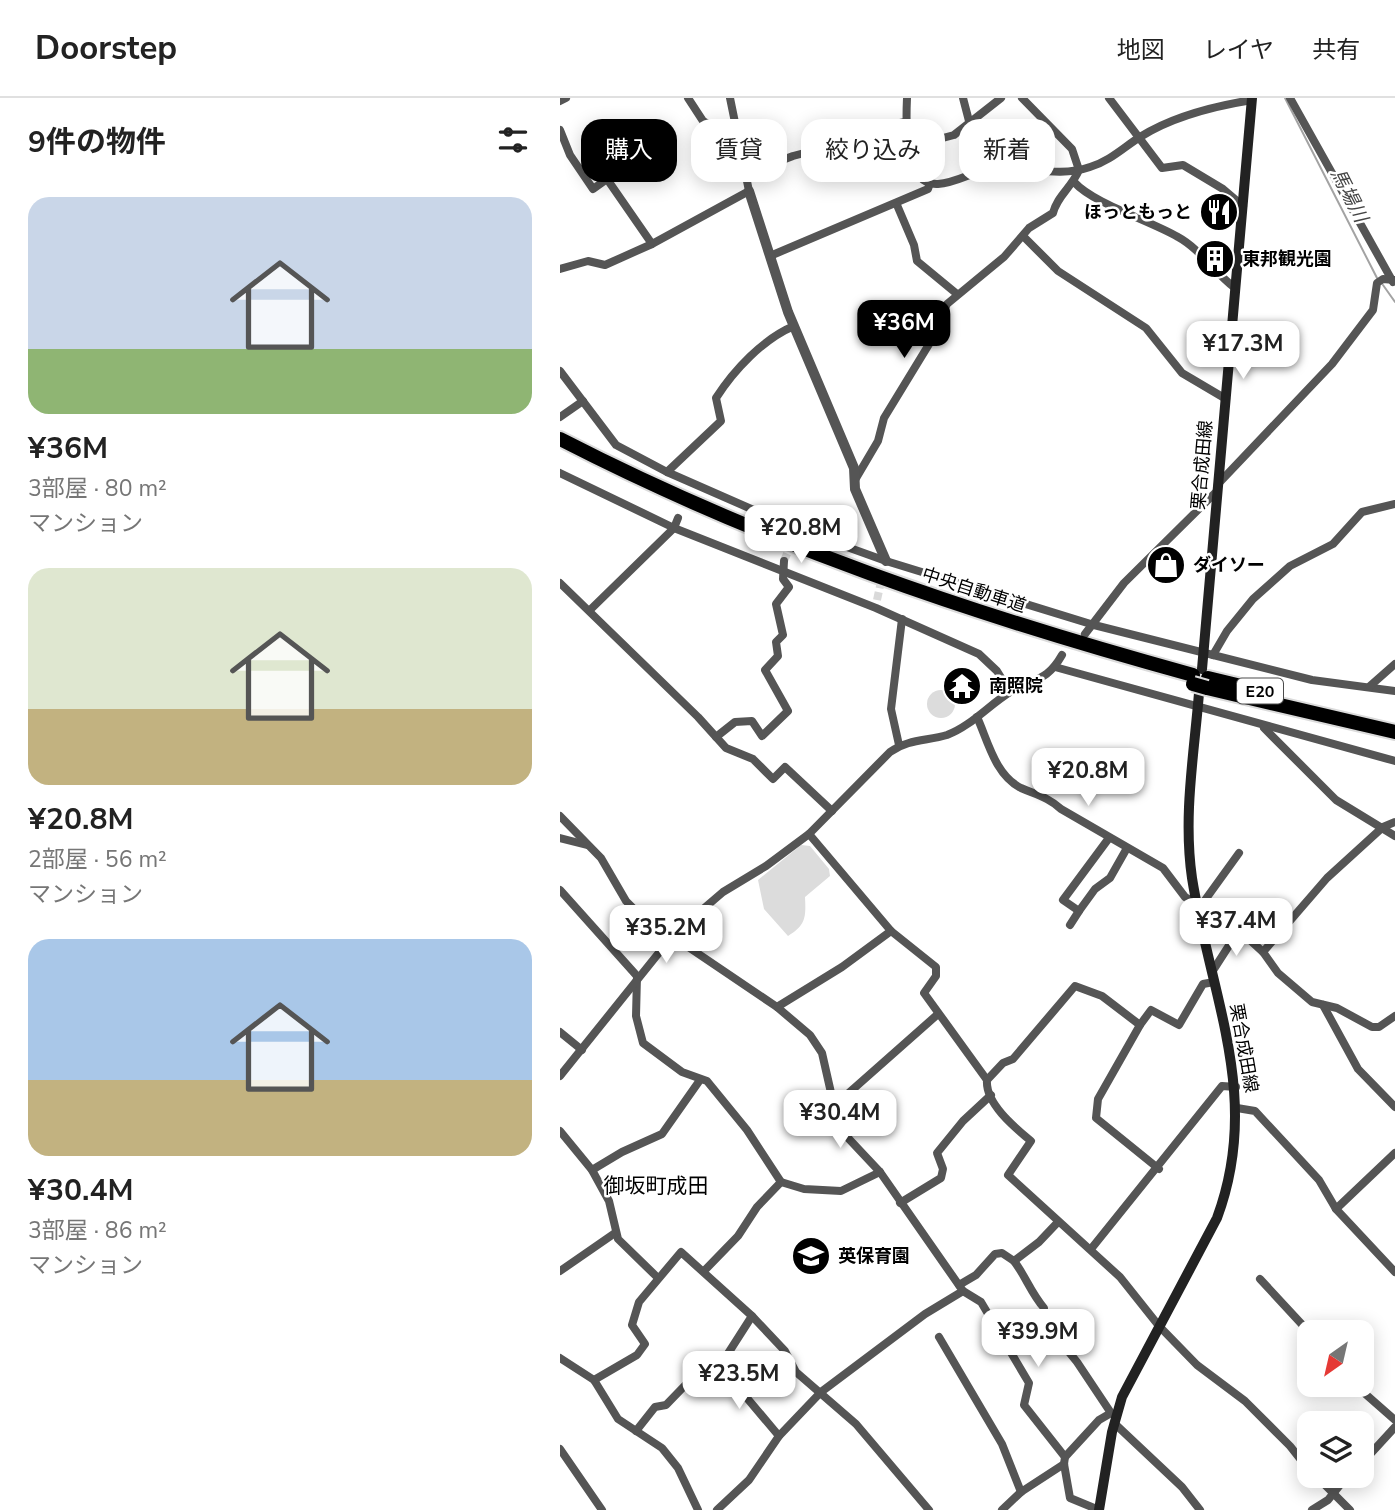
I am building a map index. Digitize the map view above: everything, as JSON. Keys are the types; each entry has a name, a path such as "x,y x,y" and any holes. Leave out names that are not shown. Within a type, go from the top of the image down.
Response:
{"highway":[{"name":"中央自動車道","path":"560,439 713,513 865,573 1200,681 1395,722"},
{"name":"中央自動車道","path":"560,449 710,522 862,582 1033,639 1395,732"}],"main road":[{"name":"栗合成田線","path":"1099,1510 1114,1418 1132,1375 1204,1247 1219,1211 1233,1160 1236,1087 1199,905 1188,819 1200,681 1208,653 1218,487 1252,99"}],"street":[{"path":"560,101 566,98"},
{"path":"688,98 703,119"},
{"path":"730,98 734,119"},
{"path":"905,119 907,98"},
{"path":"963,98 968,119"},
{"path":"972,119 1001,98"},
{"path":"1109,98 1141,136 1162,168 1183,165 1223,189 1243,206"},
{"path":"1084,634 1094,625 1124,583 1332,364 1373,310 1389,280 1290,98"},
{"path":"770,256 897,205 928,189 930,183 946,183 990,169 1079,170 1123,151 1141,136 1215,107 1252,99"},
{"path":"855,480 878,441 884,418 932,341 947,304 1024,237 1029,228 1053,213 1056,201 1074,182 1079,170 1072,149 1029,100"},
{"path":"560,130 586,181 593,189 607,179 652,244"},
{"path":"747,182 794,326 853,468 855,489 885,566"},
{"path":"1074,182 1087,195 1110,203 1180,238 1235,288"},
{"path":"560,270 588,261 606,265 652,244 749,191"},
{"path":"897,205 914,245 917,261 957,294"},
{"path":"1024,237 1058,271 1146,328 1182,373 1226,399"},
{"path":"667,472 721,421 716,398 726,382 768,340 794,326"},
{"path":"560,371 616,445 796,533 885,566 1094,625 1312,680 1395,691"},
{"path":"560,417 583,401"},
{"path":"560,473 674,528 782,573 876,604 902,620 979,654 997,671 1010,692"},
{"path":"689,495 694,484"},
{"path":"1208,653 1253,599 1290,566 1332,544 1362,512 1395,504"},
{"path":"590,610 674,528 678,518"},
{"path":"716,737 735,722 752,722 761,736 788,711 765,670 778,656 776,642 783,635 776,604 789,587 782,573 784,561"},
{"path":"560,583 726,748 753,759 773,779 785,767 832,811"},
{"path":"899,745 891,709 902,620"},
{"path":"560,1076 637,976 674,934 723,892 766,866 809,834 899,745 947,734 978,717 1010,692 1035,683 1055,667 1062,656"},
{"path":"1370,686 1395,664"},
{"path":"1055,667 1263,727 1395,761"},
{"path":"978,717 998,766 1011,781 1048,797 1061,809 1163,868 1185,897 1239,930 1263,952 1278,973 1312,1002 1372,1027 1379,1027 1395,1016"},
{"path":"1263,727 1336,800 1395,836"},
{"path":"560,816 601,858 626,901 638,913 674,934 716,968 777,1007 810,1035 822,1053 834,1106 849,1139 880,1172 961,1288 981,1302 1029,1383 1024,1405 1064,1460 1070,1498 1099,1510"},
{"path":"1263,952 1327,878 1383,827 1395,821"},
{"path":"809,834 891,931 936,967 936,976 924,993 938,1007 938,1014 987,1080"},
{"path":"560,838 588,845"},
{"path":"1079,911 1063,900 1109,838"},
{"path":"1070,925 1095,889 1110,878 1128,848"},
{"path":"1199,905 1239,853"},
{"path":"560,890 637,976 636,1016 639,1036 677,1067 707,1082 747,1130 780,1182 804,1189 841,1191 880,1172"},
{"path":"1159,1169 1096,1118 1098,1099 1151,1010 1179,1025 1203,984 1213,977 1239,930"},
{"path":"777,1007 891,931"},
{"path":"1140,1025 1102,996 1075,986 1013,1059 1003,1063 987,1080 986,1088 991,1096 1012,1125 1031,1141 1008,1175 1120,1277 1159,1326 1197,1365 1245,1401 1297,1455"},
{"path":"1323,1005 1358,1069 1395,1107"},
{"path":"834,1106 938,1014"},
{"path":"560,1032 582,1050"},
{"path":"593,1170 622,1152 662,1134 700,1080"},
{"path":"1091,1249 1159,1169 1222,1086 1236,1087"},
{"path":"900,1203 941,1178 943,1169 937,1153 963,1121 991,1096"},
{"path":"1237,1108 1255,1111 1293,1156 1319,1180 1336,1209 1395,1272"},
{"path":"560,1130 593,1170 609,1201 615,1233 658,1278"},
{"path":"1336,1209 1395,1153"},
{"path":"704,1271 738,1236 757,1207 780,1182"},
{"path":"1014,1261 1040,1242 1058,1223"},
{"path":"560,1271 615,1233"},
{"path":"594,1380 637,1355 645,1345 632,1325 639,1302 681,1252 752,1316 785,1351 796,1372 856,1424 929,1510"},
{"path":"717,1510 748,1480 779,1436 821,1392 961,1288 995,1254 1002,1253 1014,1261 1026,1277 1028,1290 1044,1308 1042,1320 1077,1362 1114,1418 1182,1487 1200,1510"},
{"path":"1260,1279 1298,1320"},
{"path":"636,1431 655,1407 666,1405 696,1374 720,1366 752,1316"},
{"path":"939,1337 1002,1444 1021,1492"},
{"path":"560,1358 594,1380 618,1419 662,1448 678,1468 698,1510"},
{"path":"720,1366 779,1436"},
{"path":"1369,1397 1395,1420"},
{"path":"1002,1510 1064,1460 1099,1420 1114,1418"},
{"path":"1374,1450 1395,1427"},
{"path":"560,1449 602,1510"},
{"path":"1329,1488 1350,1510"},
{"path":"1312,1510 1328,1500 1335,1488"}],"shaded area":[{"path":"941,690 951,694 955,704 951,714 941,718 931,714 927,704 931,694"},
{"path":"801,845 810,846 829,869 830,876 805,897 804,920 788,936 764,909 758,880"}],"waterway":[{"name":"馬場川","path":"1285,98 1377,278"},
{"name":"馬場川","path":"1383,285 1395,302"}],"tunnel":[{"path":"784,561 794,537"},
{"path":"877,600 882,577"}],"place":[{"name":"ほっともっと","path":"1219,212"},
{"name":"東邦観光園","path":"1215,259"},
{"name":"ダイソー","path":"1166,565"},
{"name":"南照院","path":"962,686"},
{"name":"英保育園","path":"811,1256"}],"district":[{"name":"御坂町成田","path":"656,1186"}]}
